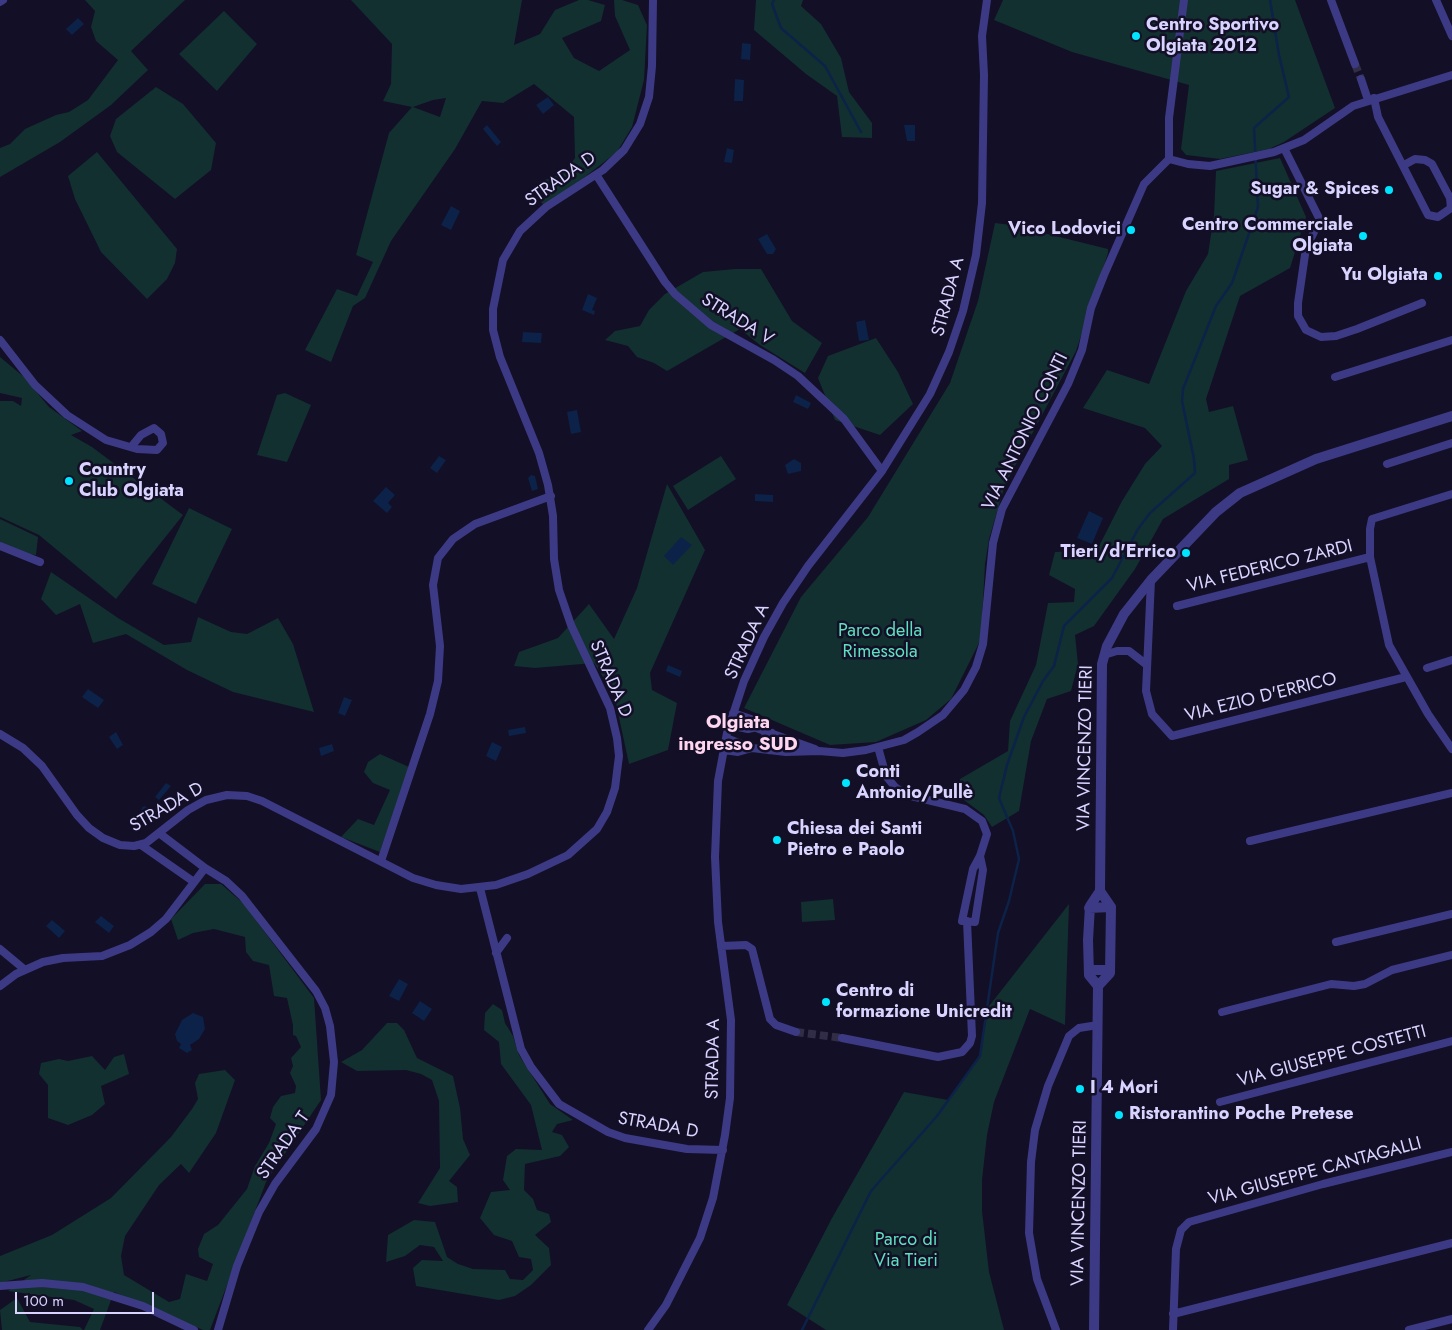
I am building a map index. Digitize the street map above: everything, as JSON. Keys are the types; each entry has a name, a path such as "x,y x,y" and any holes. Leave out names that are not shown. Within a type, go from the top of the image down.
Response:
{"street":[{"name":"STRADA D","path":"0,734 22,748 42,766 76,815 89,828 112,843 128,846 141,845 198,804 218,796 239,795 262,801 414,878 433,885 461,889 480,888 528,874 557,861 588,839 602,821 615,788 619,756 617,738 610,708 571,625 559,590 554,559 551,496 539,453 519,409 497,348 493,330 494,298 503,260 520,231 546,207 597,176 624,150 644,115 652,66 653,0"},
{"name":"STRADA A","path":"648,1330 666,1305 700,1238 713,1198 723,1150 730,1098 732,1041 721,946 715,854 718,781 731,719 764,638 783,603 808,566 882,472 930,394 949,352 963,311 976,256 984,156 982,36 987,0"},
{"path":"1184,0 1171,100 1169,159 1198,166 1223,164 1274,152 1304,140 1353,106 1452,75"},
{"path":"1331,0 1355,64"},
{"path":"1436,0 1452,36"},
{"path":"1361,79 1428,215 1438,217 1451,208 1450,198 1432,164 1425,160 1415,159 1404,165"},
{"path":"1284,148 1320,220 1306,248 1298,303 1298,316 1306,330 1320,336 1336,336 1357,330 1422,302"},
{"name":"VIA ANTONIO CONTI","path":"819,750 843,753 904,740 943,715 964,690 976,667 984,636 993,543 1002,509 1068,384 1082,350 1091,308 1134,206 1150,176 1169,159"},
{"name":"STRADA V","path":"597,176 665,282 675,294 711,325 774,360 825,399 844,418 882,472"},
{"path":"0,340 35,385 60,411 106,440 131,447"},
{"path":"1336,377 1452,340"},
{"name":"VIA VINCENZO TIERI","path":"1100,891 1102,684 1104,655 1124,614 1151,580 1216,512 1252,486 1316,459 1452,416"},
{"path":"1387,464 1452,443"},
{"path":"1452,494 1372,518 1370,557 1389,644 1428,714 1452,748"},
{"path":"381,861 430,714 438,681 440,646 433,585 438,558 453,539 475,524 551,496"},
{"path":"0,546 40,562"},
{"name":"VIA FEDERICO ZARDI","path":"1177,606 1370,557"},
{"name":"VIA EZIO D'ERRICO","path":"1151,580 1146,691 1152,714 1172,736 1406,677"},
{"path":"1104,655 1117,650 1129,651 1147,665"},
{"path":"1427,668 1452,660"},
{"path":"731,719 751,719 757,728"},
{"path":"731,719 748,729 757,728 819,750"},
{"path":"769,750 763,741 765,736 772,733"},
{"path":"725,743 738,752 752,748"},
{"path":"725,743 800,755 819,750"},
{"path":"878,747 886,776 895,787 907,795 965,809 982,821 987,834 980,856 972,869 962,921 974,922 984,870 980,856"},
{"path":"1250,841 1452,793"},
{"name":"STRADA T","path":"159,833 205,868 226,881 242,896 316,991 328,1017 334,1062 334,1081 327,1107 316,1129 275,1184 259,1212 237,1266 218,1330"},
{"path":"141,845 194,882"},
{"path":"0,986 24,969 53,959 107,955 130,945 159,926 205,868"},
{"name":"STRADA D","path":"480,888 521,1049 530,1067 559,1104 608,1132 624,1138 688,1149 723,1150"},
{"path":"1089,908 1100,891 1111,907 1110,970 1098,986"},
{"path":"1089,908 1111,907"},
{"name":"VIA VINCENZO TIERI","path":"1089,908 1089,975 1098,986 1094,1330"},
{"path":"1336,942 1452,914"},
{"path":"842,1038 938,1057 962,1052 970,1043 972,1036 968,921"},
{"path":"496,954 506,938"},
{"path":"721,946 746,945 752,950 770,1020 776,1025 796,1032"},
{"path":"0,949 24,969"},
{"path":"1222,1012 1331,984 1354,986 1365,984 1392,970 1452,954"},
{"path":"1089,970 1110,970"},
{"path":"1056,1330 1037,1279 1029,1233 1029,1189 1035,1130 1048,1086 1069,1036 1079,1028 1098,1025"},
{"name":"VIA GIUSEPPE COSTETTI","path":"1220,1102 1452,1040"},
{"name":"VIA GIUSEPPE CANTAGALLI","path":"1173,1314 1176,1249 1179,1234 1186,1224 1199,1218 1322,1184 1452,1152"},
{"path":"1173,1330 1173,1314 1452,1243"},
{"path":"0,1286 42,1283 83,1287 135,1303 194,1330"},
{"path":"1409,1330 1452,1319"}],"green space":[{"path":"85,0 185,0 131,51 148,70 111,105 60,142 0,177 0,148 10,144 25,129 56,115 69,112 88,100 118,60 96,41 91,27 95,11"},
{"path":"351,0 522,0 514,45 540,34 555,10 579,0 588,0 605,5 601,21 562,38 574,58 599,71 630,50 615,16 614,0 622,0 638,5 647,25 644,80 632,127 617,152 546,207 536,197 539,182 564,173 575,158 574,117 534,84 503,103 482,101 455,149 391,241 365,298 353,306 331,362 305,350 337,289 357,296 373,262 356,255 389,133 412,107 383,101 391,84 392,44","holes":["446,98 440,117 413,107"]},
{"path":"756,0 803,0 801,6 821,24 841,58 849,92 872,123 872,138 842,137 837,96 806,74 754,30"},
{"path":"1003,0 1295,0 1335,108 1284,142 1269,149 1220,159 1186,155 1181,149 1189,85 1072,52 994,20"},
{"path":"224,11 257,44 217,91 179,54"},
{"path":"156,87 183,104 216,143 211,170 175,199 117,152 110,136 116,119"},
{"path":"97,152 177,249 175,263 167,279 147,299 101,252 75,199 68,176"},
{"path":"1280,158 1306,217 1290,268 1240,296 1206,399 1209,412 1233,406 1248,460 1229,465 1229,479 1163,519 1135,569 1094,626 1075,635 1078,664 1071,691 1047,699 1031,741 1019,811 992,827 984,815 960,797 960,779 1008,751 1010,721 1036,665 1048,603 1074,602 1075,589 1049,575 1055,552 1097,550 1122,501 1145,464 1162,446 1145,428 1083,408 1107,370 1149,384 1186,291 1208,254 1214,215 1216,171"},
{"name":"Parco della Rimessola","path":"995,223 1011,225 1108,249 1108,253 1076,351 1005,485 989,539 985,564 981,639 951,699 926,720 876,742 830,745 744,708 801,597 868,517 950,383 978,301"},
{"path":"761,269 792,321 822,343 805,373 760,345 740,329 667,371 654,363 637,357 628,346 605,340 615,331 640,326 649,310 665,294 703,272"},
{"path":"876,338 898,372 913,404 880,435 835,420 818,378 828,356"},
{"name":"Country Club Olgiata","path":"0,357 24,377 49,407 82,431 71,435 92,447 183,515 116,599 39,535 0,517 0,401 13,401 21,406 22,398 0,393"},
{"path":"285,393 311,405 287,462 257,455 277,395"},
{"path":"721,456 736,479 688,510 673,486"},
{"path":"667,484 705,550 650,673 652,690 677,703 668,750 629,764 614,694 594,663 535,668 514,666 519,652 558,638 589,604 614,639 637,588"},
{"path":"189,508 232,529 196,604 152,584"},
{"path":"0,519 38,537 36,555 0,550"},
{"path":"51,572 118,618 164,645 191,642 198,617 231,632 247,634 278,618 293,644 314,712 233,692 187,670 126,634 93,643 80,604 56,615 41,599"},
{"path":"380,754 409,767 380,852 341,837 358,819 374,825 390,790 373,783 364,772 368,762"},
{"path":"205,884 221,884 243,903 314,998 321,1100 266,1182 210,1330 203,1330 114,1292 100,1330 84,1330 94,1309 74,1300 8,1291 31,1275 0,1283 0,1256 52,1235 111,1198 171,1137 192,1109 198,1099 195,1083 199,1074 225,1070 235,1080 216,1133 189,1173 181,1164 159,1185 125,1236 121,1256 124,1275 169,1302 180,1299 186,1274 207,1281 213,1264 199,1257 198,1249 204,1234 218,1225 247,1189 255,1166 269,1143 276,1124 270,1118 273,1107 281,1096 295,1093 296,1086 290,1073 293,1066 291,1058 301,1047 296,1036 293,1035 293,1025 287,998 274,996 269,965 253,961 246,952 245,937 214,929 193,933 178,940 171,919"},
{"path":"833,899 835,920 802,922 801,902"},
{"name":"Parco di Via Tieri","path":"1069,904 1065,1025 1030,1009 994,1102 987,1135 982,1180 982,1211 989,1272 1004,1330 826,1330 787,1305 832,1218 904,1092 948,1100 980,1056 986,1010"},
{"path":"493,1004 502,1010 505,1023 513,1036 519,1055 550,1104 573,1120 557,1124 552,1132 562,1135 569,1147 560,1156 525,1164 524,1190 533,1199 537,1210 549,1214 551,1222 535,1235 549,1248 551,1265 531,1285 515,1296 499,1300 416,1286 413,1268 422,1260 443,1261 434,1247 420,1245 405,1256 386,1262 388,1235 414,1220 435,1222 447,1257 458,1264 473,1269 505,1270 510,1279 523,1280 533,1270 531,1259 519,1257 512,1241 494,1235 480,1218 491,1192 510,1190 503,1180 507,1156 516,1149 542,1150 531,1105 501,1064 499,1042 484,1030 485,1013"},
{"path":"387,1023 397,1023 404,1030 417,1058 453,1076 460,1108 463,1139 470,1155 449,1181 457,1187 458,1202 430,1206 418,1203 440,1168 439,1101 432,1080 421,1074 406,1070 357,1071 341,1062 362,1050"},
{"path":"124,1054 129,1074 101,1086 105,1104 92,1115 68,1125 48,1118 48,1085 39,1074 41,1063 59,1059 68,1061 92,1056 105,1070 114,1057"},
{"path":"17,1298 30,1322 80,1327 83,1330 2,1330 0,1310"}],"water":[{"path":"78,18 84,24 72,35 66,29"},
{"path":"742,43 751,44 750,60 741,59"},
{"path":"735,79 744,80 743,101 734,101"},
{"path":"548,97 554,105 543,114 536,105"},
{"path":"487,125 501,142 497,146 483,129"},
{"path":"904,125 915,125 915,141 907,141"},
{"path":"727,148 734,150 732,163 724,162"},
{"path":"451,206 460,211 451,230 441,225"},
{"path":"767,234 776,249 773,254 767,254 758,239"},
{"path":"588,294 597,298 592,310 595,311 594,315 582,310"},
{"path":"865,320 869,340 859,341 856,322"},
{"path":"523,332 542,333 541,343 522,342"},
{"path":"796,395 811,403 808,409 793,402"},
{"path":"577,410 581,432 571,434 567,412"},
{"path":"439,456 446,460 437,473 430,468"},
{"path":"794,459 801,463 801,471 788,474 785,465"},
{"path":"531,475 535,476 538,489 532,491 528,478"},
{"path":"386,487 395,495 388,503 392,507 387,513 373,501"},
{"path":"755,494 773,495 773,502 755,501"},
{"path":"1089,511 1103,518 1092,544 1077,538"},
{"path":"681,537 692,545 673,565 664,556"},
{"path":"668,665 682,671 680,677 666,671"},
{"path":"88,689 104,700 98,708 82,697"},
{"path":"344,697 352,700 345,716 338,713"},
{"path":"525,727 526,733 509,736 508,730"},
{"path":"116,732 123,745 117,749 109,737"},
{"path":"492,742 502,747 496,761 486,756"},
{"path":"332,744 334,751 321,756 319,748"},
{"path":"166,783 171,786 159,800 155,797"},
{"path":"145,806 151,810 147,822 142,823 139,820 142,807"},
{"path":"101,916 114,926 109,933 95,922"},
{"path":"52,920 65,931 59,938 46,926"},
{"path":"399,979 408,984 399,1001 389,996"},
{"path":"420,1001 432,1009 424,1021 412,1013"},
{"path":"193,1013 203,1017 205,1029 199,1039 190,1045 192,1050 187,1053 179,1048 181,1044 177,1041 175,1034 182,1020"}],"waterway":[{"path":"774,0 772,4 781,28 825,66 861,132"},
{"path":"802,1330 871,1191 937,1116 980,1056 998,933 1009,901 1019,859 1013,831 999,798 1007,765 1024,717 1043,681 1054,666 1064,626 1112,578 1138,529 1150,513 1195,473 1194,459 1182,401 1183,389 1216,306 1232,283 1258,207 1254,128 1289,97 1279,55 1270,0"}],"tunnel":[{"path":"1355,64 1361,79"},
{"path":"796,1032 842,1038"}],"place":[{"name":"Centro Sportivo Olgiata 2012","path":"1136,36"},
{"name":"Sugar & Spices","path":"1389,190"},
{"name":"Vico Lodovici","path":"1131,230"},
{"name":"Centro Commerciale Olgiata","path":"1363,236"},
{"name":"Yu Olgiata","path":"1438,276"},
{"name":"Country Club Olgiata","path":"69,481"},
{"name":"Tieri/d'Errico","path":"1186,553"},
{"name":"Conti Antonio/Pullè","path":"846,783"},
{"name":"Chiesa dei Santi Pietro e Paolo","path":"777,840"},
{"name":"Centro di formazione Unicredit","path":"826,1002"},
{"name":"I 4 Mori","path":"1080,1089"},
{"name":"Ristorantino Poche Pretese","path":"1119,1115"}],"district":[{"name":"Olgiata ingresso SUD","path":"738,734"}]}
